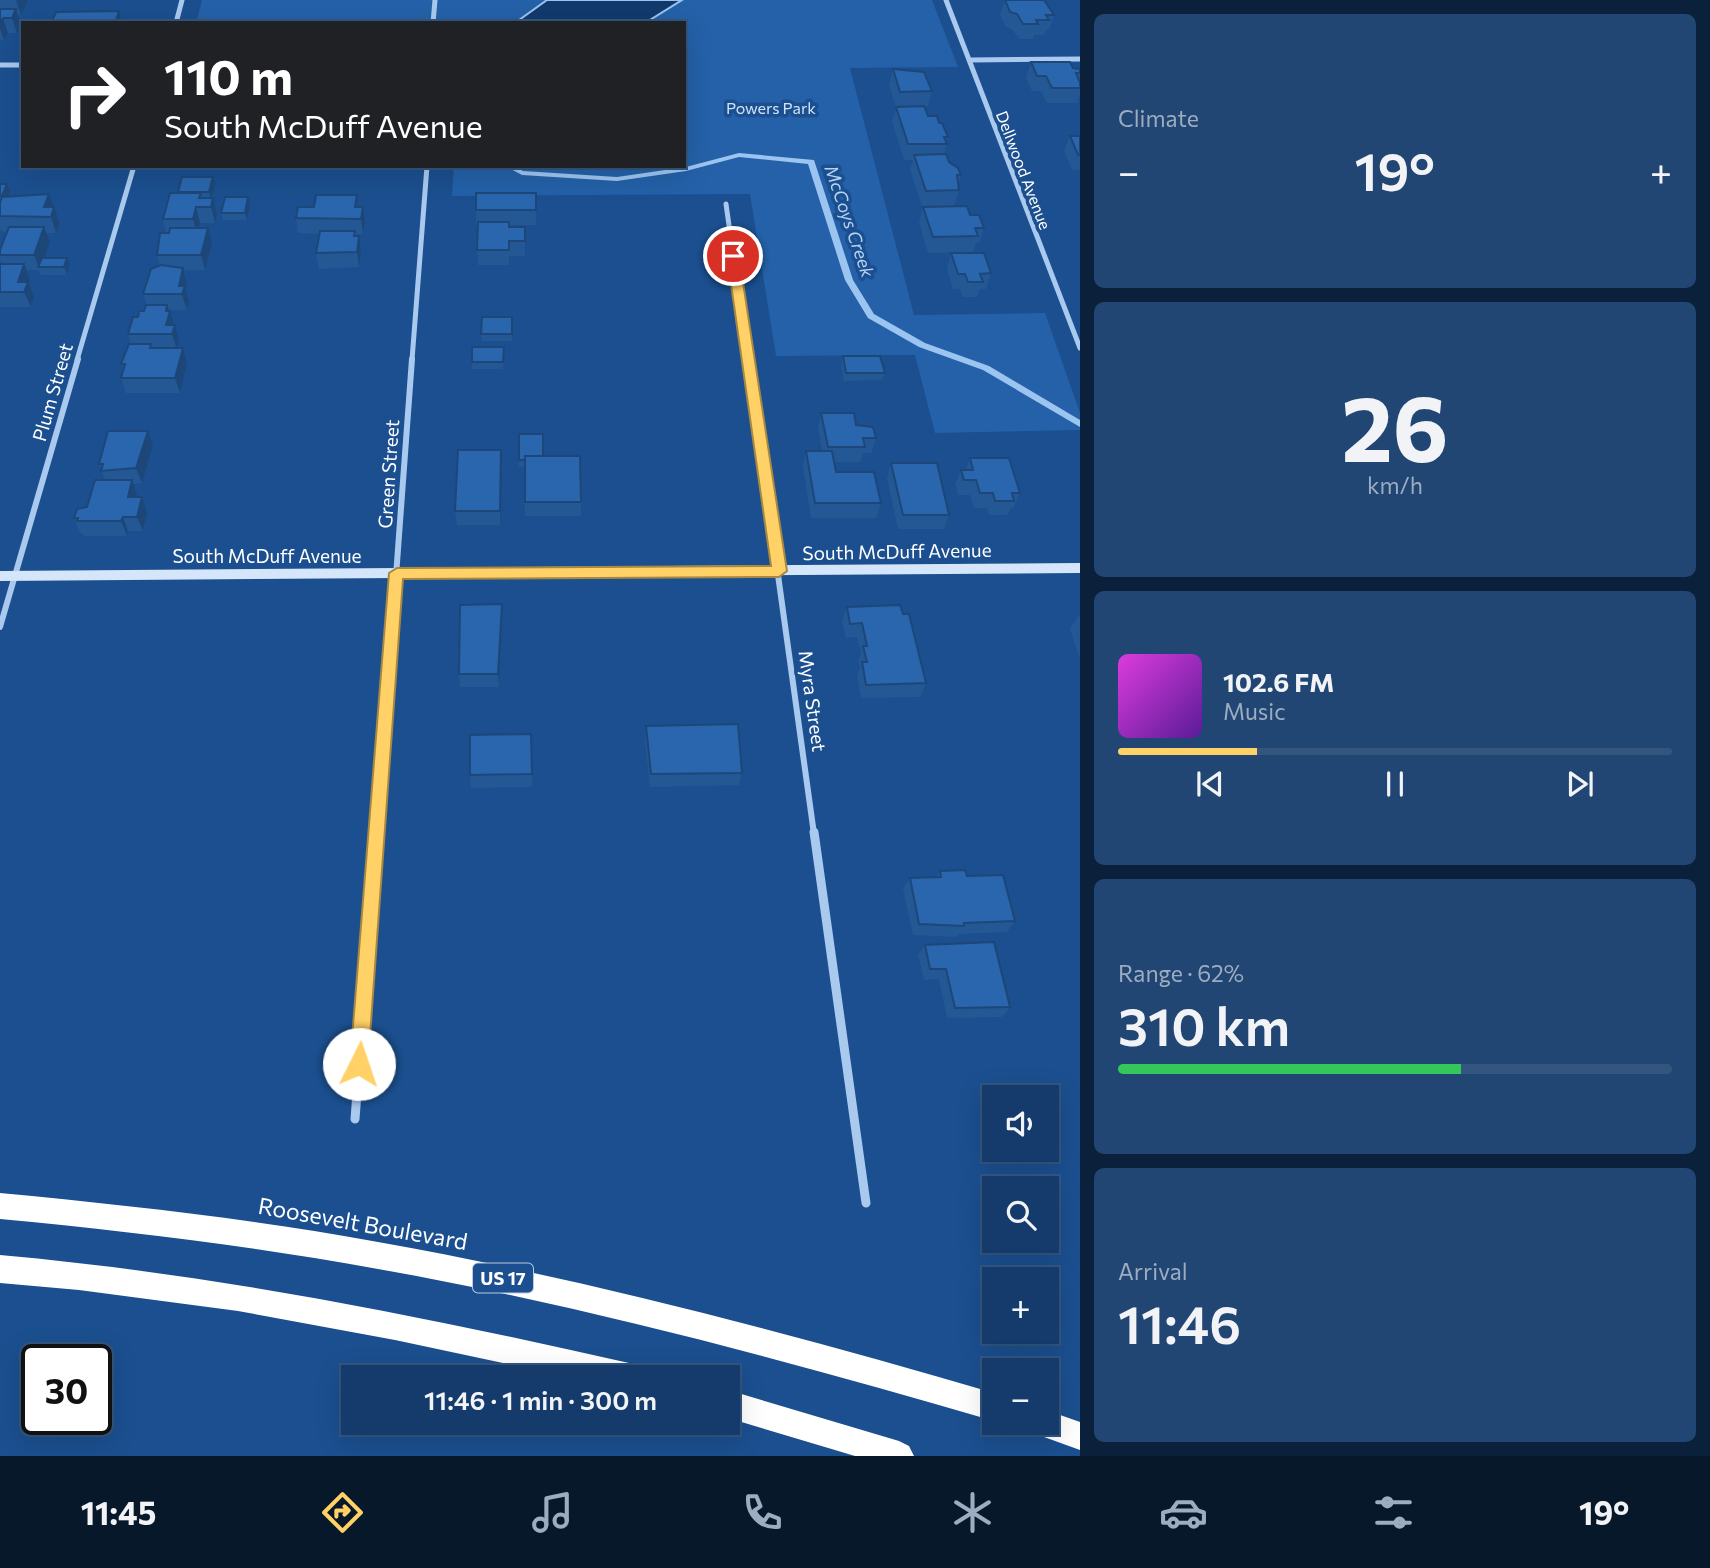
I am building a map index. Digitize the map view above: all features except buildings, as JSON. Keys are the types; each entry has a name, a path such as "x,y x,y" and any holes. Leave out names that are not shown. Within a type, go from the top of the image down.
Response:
{"highway":[{"name":"Roosevelt Boulevard","path":"0,1206 94,1213 238,1232 450,1267 635,1307 780,1345 982,1404"},
{"path":"0,1269 79,1274 269,1303 449,1336 576,1365"},
{"path":"740,1407 900,1456"},
{"path":"1059,1429 1080,1436"}],"main road":[{"name":"South McDuff Avenue","path":"0,576 1080,568"}],"street":[{"path":"177,21 182,0"},
{"path":"433,21 435,0"},
{"name":"Dellwood Avenue","path":"946,0 1080,348"},
{"path":"969,60 1080,59"},
{"path":"0,65 21,65"},
{"name":"Plum Street","path":"0,627 133,168"},
{"name":"Green Street","path":"355,1119 427,168"},
{"name":"Myra Street","path":"726,204 866,1203"}],"green space":[{"name":"Powers Park","path":"202,0 932,0 958,67 850,68 914,315 1045,313 1080,413 1080,430 935,433 915,355 776,356 750,194 452,196 454,168 686,168 686,21 197,21"}],"shaded area":[{"path":"547,0 682,0 648,21 518,21"}],"waterway":[{"name":"McCoys Creek","path":"512,168 522,173 617,179 686,169 739,155 811,162 849,280 871,316 922,345 986,368 1080,424"}],"route":[{"path":"359,1064 397,573 779,571 733,256"}]}
